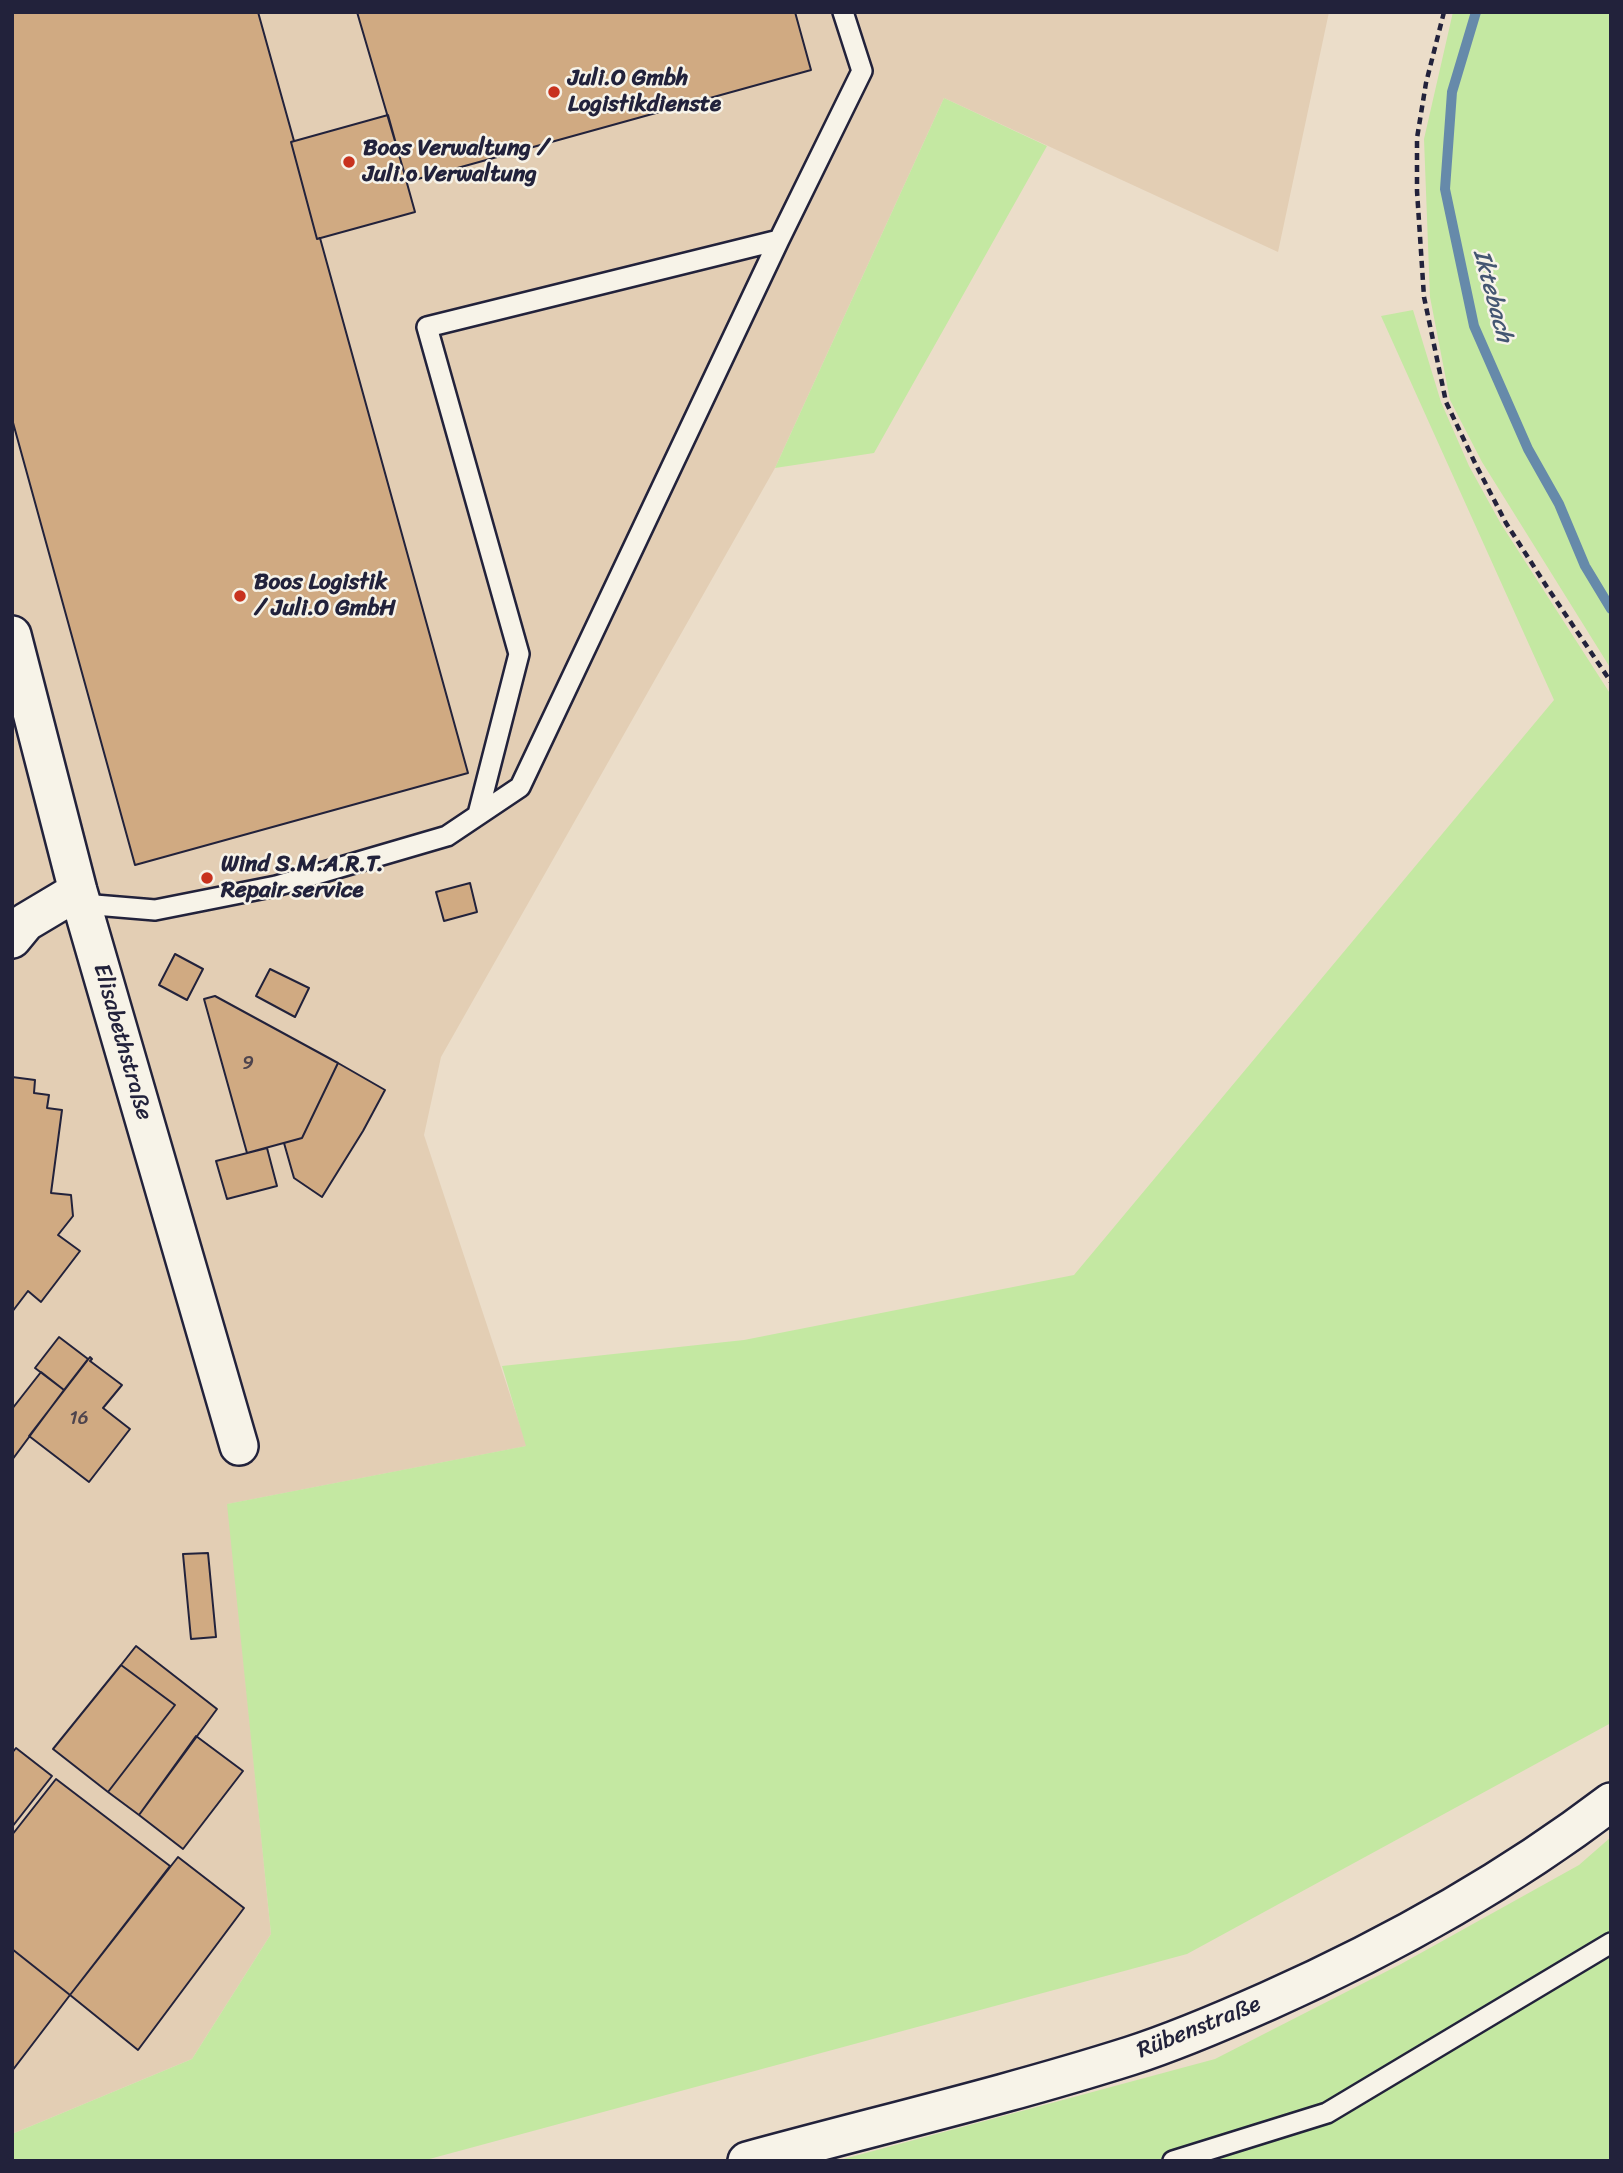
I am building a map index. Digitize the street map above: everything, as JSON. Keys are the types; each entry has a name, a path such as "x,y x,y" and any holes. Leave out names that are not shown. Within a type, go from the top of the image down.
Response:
{"street":[{"name":"Elisabethstraße","path":"12,635 80,897 239,1446"},
{"path":"12,939 26,922 80,897"},
{"name":"Rübenstraße","path":"747,2161 1133,2056 1225,2020 1334,1972 1412,1931 1512,1870 1611,1802"}],"lane":[{"path":"80,897 155,910 276,886 447,836 520,787 862,71 843,12"},
{"path":"478,814 519,654 427,327 779,240"},
{"path":"1173,2161 1327,2113 1611,1943"}],"path":[{"path":"1444,12 1426,83 1417,138 1417,191 1424,297 1446,402 1506,523 1611,681"}],"shaded area":[{"path":"12,12 1329,12 1278,252 944,98 775,468 441,1057 424,1135 527,1446 228,1504 271,1934 192,2059 12,2134"}],"green space":[{"path":"1453,12 1611,12 1611,669 1482,462 1450,400 1430,297 1424,139"},
{"path":"944,98 1047,146 874,453 775,468"},
{"path":"1413,310 1441,402 1469,466 1501,524 1611,695 1611,1723 1187,1954 422,2161 12,2161 12,2134 192,2059 271,1934 227,1504 526,1446 502,1366 744,1340 1074,1275 1554,700 1381,316"},
{"path":"1611,1837 1611,2161 836,2161 1215,2059 1401,1964 1579,1865"}],"building":[{"name":"Boos Logistik / Juli.O GmbH","path":"12,12 258,12 294,141 291,142 317,239 320,238 468,773 135,865 12,419"},
{"name":"Juli.O Gmbh Logistikdienste","path":"357,12 795,12 811,70 407,182"},
{"name":"Boos Verwaltung / Juli.o Verwaltung","path":"388,115 415,212 317,239 291,142"},
{"path":"470,883 477,912 444,921 436,892"},
{"path":"175,954 203,969 187,1000 159,985"},
{"path":"270,969 309,988 295,1017 256,996"},
{"path":"215,996 338,1063 302,1138 247,1153 204,999"},
{"path":"338,1063 385,1090 322,1197 294,1178 284,1143 302,1138"},
{"path":"12,1077 35,1080 34,1093 49,1095 47,1108 62,1110 51,1193 71,1195 73,1216 58,1235 80,1251 41,1302 28,1291 12,1312"},
{"path":"267,1148 277,1186 227,1199 216,1161"},
{"path":"59,1337 88,1359 64,1390 35,1368"},
{"path":"90,1357 90,1361 122,1385 103,1408 130,1429 89,1482 29,1436"},
{"path":"41,1372 64,1390 12,1460 12,1409"},
{"path":"208,1553 216,1637 191,1639 183,1554"},
{"path":"136,1646 217,1709 139,1815 108,1792 175,1705 121,1665"},
{"path":"121,1665 175,1705 108,1792 53,1749"},
{"path":"196,1736 243,1771 183,1849 139,1815"},
{"path":"16,1748 52,1776 12,1827 12,1753"},
{"path":"56,1779 170,1866 70,1995 12,1949 12,1835"},
{"path":"178,1857 244,1908 138,2050 70,1995"},
{"path":"12,1949 70,1995 12,2071"}],"waterway":[{"name":"Iktebach","path":"1476,12 1452,92 1445,189 1474,326 1528,449 1559,504 1585,566 1611,609"}],"place":[{"name":"Juli.O Gmbh Logistikdienste","path":"554,92"},
{"name":"Boos Verwaltung / Juli.o Verwaltung","path":"349,162"},
{"name":"Boos Logistik / Juli.O GmbH","path":"240,596"},
{"name":"Wind S.M.A.R.T. Repair service","path":"207,878"}]}
